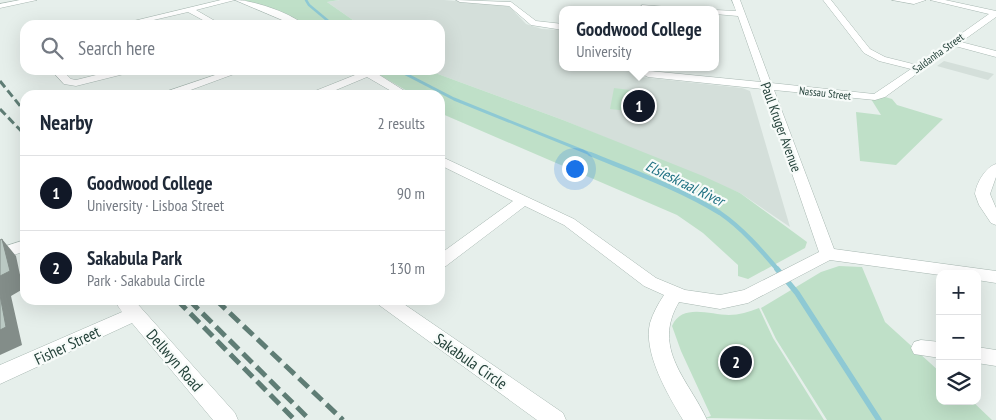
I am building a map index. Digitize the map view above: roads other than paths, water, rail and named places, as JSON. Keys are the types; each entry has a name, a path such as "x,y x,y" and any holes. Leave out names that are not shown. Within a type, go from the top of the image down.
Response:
{"street":[{"path":"0,6 33,0"},
{"path":"144,20 231,0"},
{"path":"239,0 291,20"},
{"path":"460,0 512,4 522,0"},
{"name":"Paul Kruger Avenue","path":"736,0 828,254"},
{"path":"827,0 867,51 882,58 918,68"},
{"path":"896,0 914,2 922,0"},
{"path":"934,0 996,13"},
{"path":"512,4 530,22 559,27"},
{"path":"190,10 208,20"},
{"path":"719,12 741,14"},
{"name":"Saldanha Street","path":"881,95 996,13"},
{"path":"952,43 996,54"},
{"name":"Nassau Street","path":"647,71 767,87 868,97 881,95"},
{"path":"61,75 68,82 76,84 109,75"},
{"path":"181,90 225,75"},
{"path":"325,90 359,75"},
{"path":"371,75 397,90"},
{"path":"445,162 574,225 638,274 674,294 701,300 720,302 754,293 828,254 946,270"},
{"path":"996,168 985,183 982,192 996,220"},
{"path":"445,258 524,200"},
{"path":"0,254 20,247"},
{"path":"981,275 996,277"},
{"path":"674,294 662,314 659,325 660,347 669,373 696,420"},
{"name":"Sakabula Circle","path":"394,305 555,420"},
{"name":"Fisher Street","path":"0,376 129,307"},
{"name":"Dellwyn Road","path":"129,307 227,420"},
{"path":"981,356 996,358"}],"waterway":[{"name":"Elsieskraal River","path":"306,0 309,5 327,20"},
{"name":"Elsieskraal River","path":"408,75 437,90"},
{"name":"Elsieskraal River","path":"445,94 593,155"},
{"name":"Elsieskraal River","path":"590,154 672,188 720,213 744,232 778,270"},
{"name":"Elsieskraal River","path":"777,269 797,293 879,420"}],"railway":[{"path":"0,81 20,106"},
{"path":"0,109 20,130"},
{"path":"182,305 295,420"},
{"path":"194,305 310,420"},
{"path":"221,305 343,420"}],"place":[{"name":"Goodwood College","path":"639,106"},
{"name":"Sakabula Park","path":"736,362"}]}
